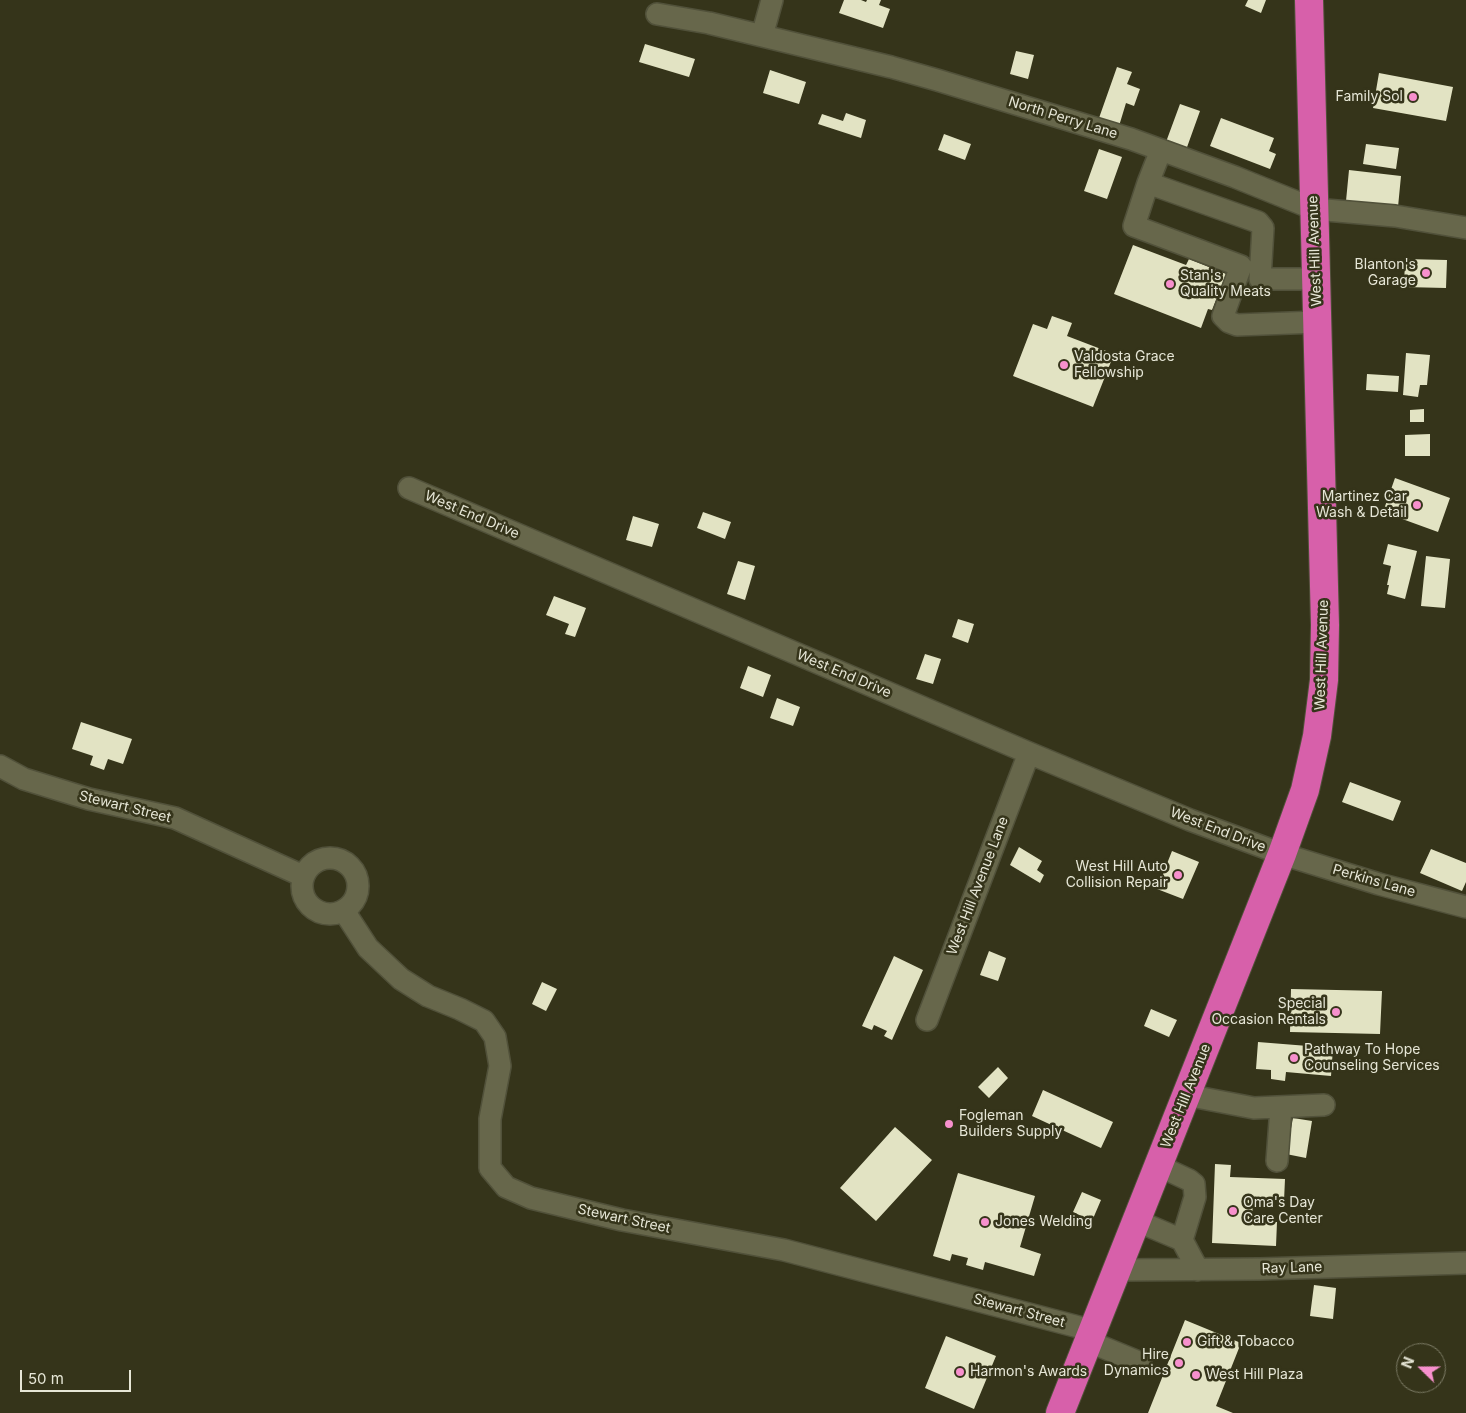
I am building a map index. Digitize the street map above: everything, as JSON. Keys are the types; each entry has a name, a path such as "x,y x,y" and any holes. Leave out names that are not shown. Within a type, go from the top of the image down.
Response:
{"highway":[{"name":"West Hill Avenue","path":"1060,1413 1282,854 1305,790 1317,736 1324,680 1325,625 1308,0"}],"street":[{"path":"762,36 772,0"},
{"name":"North Perry Lane","path":"657,14 709,23 938,80 1098,128 1235,177 1314,209 1395,216 1466,228"},
{"path":"1161,150 1134,226 1241,266 1260,279 1316,279"},
{"path":"1148,183 1258,222 1263,228 1260,279"},
{"path":"1241,266 1223,316 1229,322 1237,325 1317,322"},
{"name":"West End Drive","path":"409,488 1029,753 1198,823 1282,854"},
{"name":"West Hill Avenue Lane","path":"927,1020 1029,753"},
{"name":"Stewart Street","path":"0,766 24,779 89,799 175,818 303,876"},
{"name":"Perkins Lane","path":"1282,854 1379,884 1466,906"},
{"path":"324,858 335,858 344,861 351,867 356,876 358,887 356,897 344,911 324,914 308,905 303,896 301,886 303,876 315,862 324,858"},
{"name":"Stewart Street","path":"344,911 368,948 401,979 428,996 484,1021 495,1037 500,1066 490,1119 490,1168 506,1186 530,1198 622,1220 784,1250 1092,1336 1142,1363"},
{"path":"1186,1095 1254,1108 1324,1105"},
{"path":"1277,1161 1281,1108"},
{"path":"1159,1166 1194,1184 1195,1198 1182,1240"},
{"path":"1137,1221 1182,1240 1198,1270"},
{"name":"Ray Lane","path":"1117,1270 1198,1270 1466,1263"}],"building":[{"path":"844,0 861,0 866,2 867,0 881,0 879,5 890,9 883,28 839,13"},
{"path":"1248,0 1266,0 1261,13 1245,6"},
{"path":"645,44 695,59 689,77 639,62"},
{"path":"1016,51 1034,55 1028,79 1010,74"},
{"path":"1117,67 1132,72 1127,84 1140,89 1134,106 1126,103 1119,126 1099,118"},
{"path":"770,70 806,82 799,104 763,93"},
{"name":"Family Sol","path":"1379,73 1453,87 1446,121 1373,108"},
{"path":"1180,104 1200,111 1186,150 1166,142"},
{"path":"846,113 866,120 861,138 818,124 822,114 843,121"},
{"path":"1221,118 1274,138 1269,151 1276,154 1270,169 1210,146"},
{"path":"944,134 971,144 965,160 938,150"},
{"path":"1366,144 1399,148 1396,169 1363,164"},
{"path":"1099,149 1122,157 1107,199 1084,191"},
{"path":"1349,170 1401,176 1398,207 1346,201"},
{"name":"Stan's Quality Meats","path":"1133,245 1186,265 1189,259 1226,274 1212,310 1208,309 1201,328 1114,294"},
{"name":"Blanton's Garage","path":"1405,259 1447,260 1446,288 1404,287"},
{"name":"Valdosta Grace Fellowship","path":"1052,316 1072,323 1067,336 1114,354 1093,407 1013,376 1033,324 1047,329"},
{"path":"1406,353 1430,355 1427,385 1420,385 1418,397 1403,395"},
{"path":"1367,374 1399,376 1398,392 1366,390"},
{"path":"1424,409 1424,422 1410,422 1410,410"},
{"path":"1430,434 1430,456 1405,456 1405,435"},
{"name":"Martinez Car Wash & Detail","path":"1395,478 1450,498 1438,532 1383,512"},
{"path":"703,512 731,522 725,539 697,528"},
{"path":"633,516 659,524 652,547 626,540"},
{"path":"1388,544 1417,551 1405,599 1387,594 1391,566 1383,564"},
{"path":"1426,556 1450,559 1445,608 1421,606"},
{"path":"738,561 755,566 745,600 727,594"},
{"path":"554,596 586,608 575,637 565,634 569,624 546,615"},
{"path":"958,619 974,624 968,643 952,637"},
{"path":"925,654 941,659 933,684 916,679"},
{"path":"748,666 771,675 763,697 740,688"},
{"path":"777,698 800,707 793,726 770,718"},
{"path":"81,722 132,739 123,764 108,759 104,770 90,765 93,756 72,749"},
{"path":"1350,782 1401,801 1393,821 1342,802"},
{"path":"1019,847 1042,861 1037,870 1044,875 1040,883 1010,865"},
{"path":"1431,849 1466,863 1466,882 1462,891 1420,873"},
{"name":"West Hill Auto Collision Repair","path":"1172,851 1199,862 1183,899 1157,889"},
{"path":"989,951 1006,958 998,981 980,975"},
{"path":"894,956 923,970 892,1040 884,1036 887,1031 874,1025 872,1030 862,1026"},
{"path":"542,982 557,989 546,1011 532,1004"},
{"name":"Special Occasion Rentals","path":"1291,989 1382,991 1380,1034 1290,1032"},
{"path":"1151,1009 1177,1020 1169,1037 1144,1026"},
{"name":"Pathway To Hope Counseling Services","path":"1258,1042 1333,1048 1331,1076 1286,1072 1285,1081 1271,1079 1271,1070 1256,1069"},
{"path":"998,1067 1008,1078 989,1098 978,1087"},
{"path":"1043,1090 1113,1122 1101,1148 1032,1116"},
{"path":"1293,1118 1312,1121 1306,1158 1286,1154"},
{"path":"895,1127 932,1160 876,1221 840,1188"},
{"name":"Oma's Day Care Center","path":"1215,1164 1231,1165 1230,1177 1285,1179 1284,1201 1253,1200 1252,1221 1277,1222 1276,1246 1212,1243"},
{"name":"Jones Welding","path":"958,1173 1035,1196 1020,1247 1041,1254 1034,1276 985,1262 983,1270 966,1265 968,1258 952,1254 950,1261 933,1256"},
{"path":"1082,1192 1101,1200 1092,1221 1073,1212"},
{"path":"1314,1285 1336,1288 1333,1319 1310,1316"},
{"name":"West Hill Plaza","path":"1185,1320 1241,1343 1216,1406 1233,1413 1148,1413"},
{"name":"Harmon's Awards","path":"946,1336 996,1356 974,1409 925,1388"}],"place":[{"name":"Family Sol","path":"1413,97"},
{"name":"Blanton's Garage","path":"1426,273"},
{"name":"Stan's Quality Meats","path":"1170,284"},
{"name":"Valdosta Grace Fellowship","path":"1064,365"},
{"name":"Martinez Car Wash & Detail","path":"1417,505"},
{"name":"West Hill Auto Collision Repair","path":"1178,875"},
{"name":"Special Occasion Rentals","path":"1336,1012"},
{"name":"Pathway To Hope Counseling Services","path":"1294,1058"},
{"name":"Fogleman Builders Supply","path":"949,1124"},
{"name":"Oma's Day Care Center","path":"1233,1211"},
{"name":"Jones Welding","path":"985,1222"},
{"name":"Gift & Tobacco","path":"1187,1342"},
{"name":"Hire Dynamics","path":"1179,1363"},
{"name":"Harmon's Awards","path":"960,1372"},
{"name":"West Hill Plaza","path":"1196,1375"}]}
